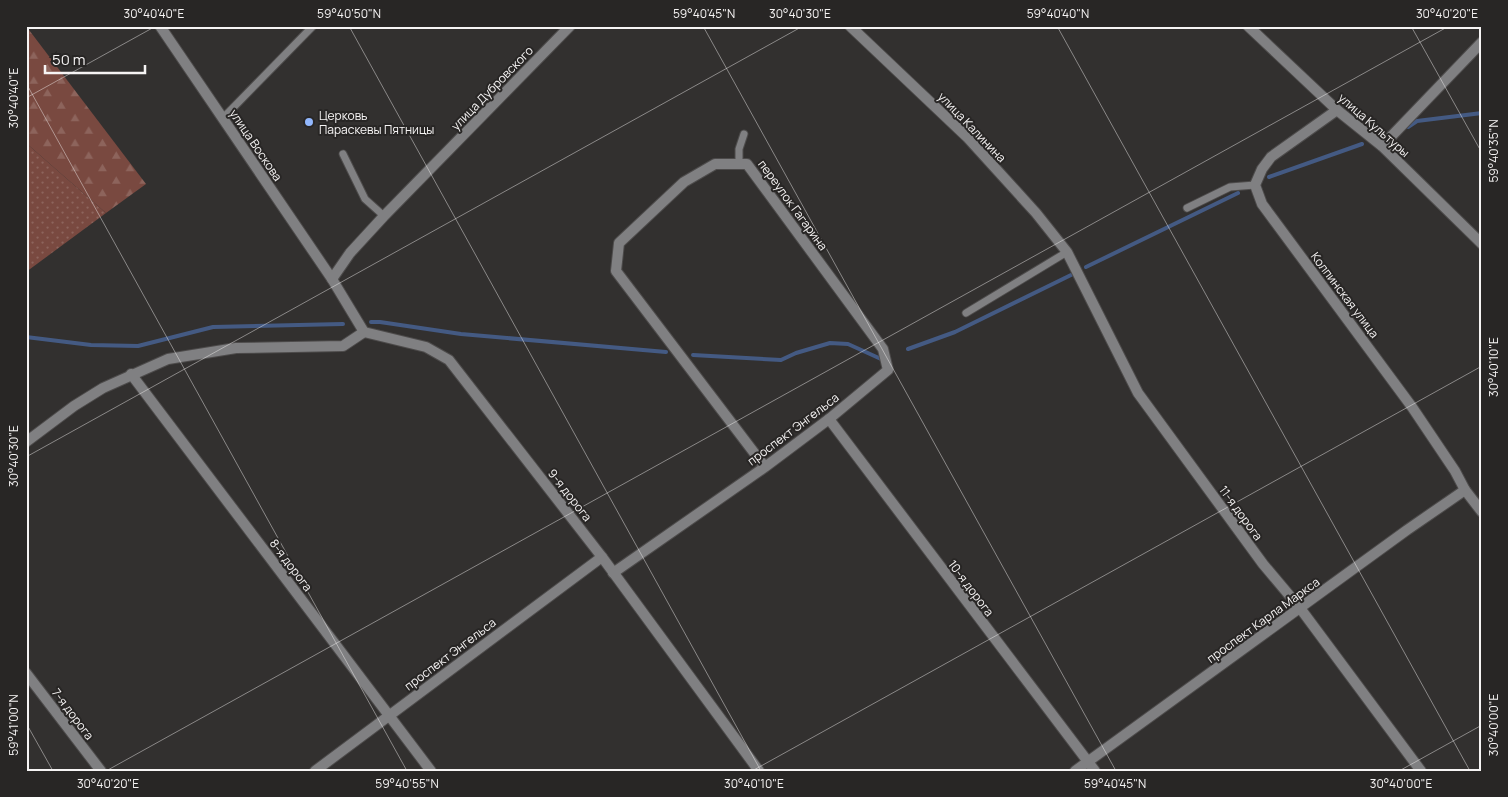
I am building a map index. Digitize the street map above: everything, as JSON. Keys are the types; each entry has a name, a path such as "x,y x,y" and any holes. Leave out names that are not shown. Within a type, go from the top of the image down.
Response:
{"street":[{"name":"улица Воскова","path":"160,26 332,279"},
{"name":"улица Дубровского","path":"332,279 350,253 384,216 570,26"},
{"name":"улица Калинина","path":"850,26 967,137 1036,213 1067,252"},
{"name":"улица Культуры","path":"1248,26 1337,110 1382,146 1482,244"},
{"path":"1382,146 1482,42"},
{"path":"1254,185 1262,169 1272,156 1337,110"},
{"name":"переулок Гагарина","path":"765,467 616,271 618,242 684,182 714,164 747,164 883,349 888,370"},
{"name":"Колпинская улица","path":"1254,185 1262,204 1412,407 1455,470 1465,490 1482,512"},
{"name":"11-я дорога","path":"1067,252 1138,393 1263,564 1300,608 1421,771"},
{"path":"26,442 103,388 168,359 236,348 343,346 364,332 332,279"},
{"name":"9-я дорога","path":"364,332 426,347 449,360 602,557 759,771"},
{"name":"проспект Энгельса","path":"613,573 765,467 828,420 888,370"},
{"name":"8-я дорога","path":"131,374 431,771"},
{"name":"10-я дорога","path":"828,420 1095,771"},
{"name":"проспект Карла Маркса","path":"1076,771 1406,530 1465,490"},
{"name":"проспект Энгельса","path":"315,771 602,557"},
{"name":"7-я дорога","path":"26,673 101,771"}],"lane":[{"path":"223,118 313,26"},
{"path":"739,164 739,149 744,134"},
{"path":"343,154 365,200 384,216"},
{"path":"1187,208 1230,187 1254,185"},
{"path":"966,313 1067,252"}],"green space":[{"path":"26,26 146,184 106,213 26,143"},
{"path":"26,143 106,213 26,272"}],"waterway":[{"path":"1408,127 1417,121 1482,113"},
{"path":"1269,177 1362,144"},
{"path":"1086,267 1238,193"},
{"path":"908,349 955,332 1071,275"},
{"path":"371,322 461,334 666,352"},
{"path":"26,337 91,345 138,346 213,327 343,324"},
{"path":"693,355 781,360 796,353 830,343 848,344 881,359"}],"place":[{"name":"Церковь Параскевы Пятницы","path":"309,122"}]}
